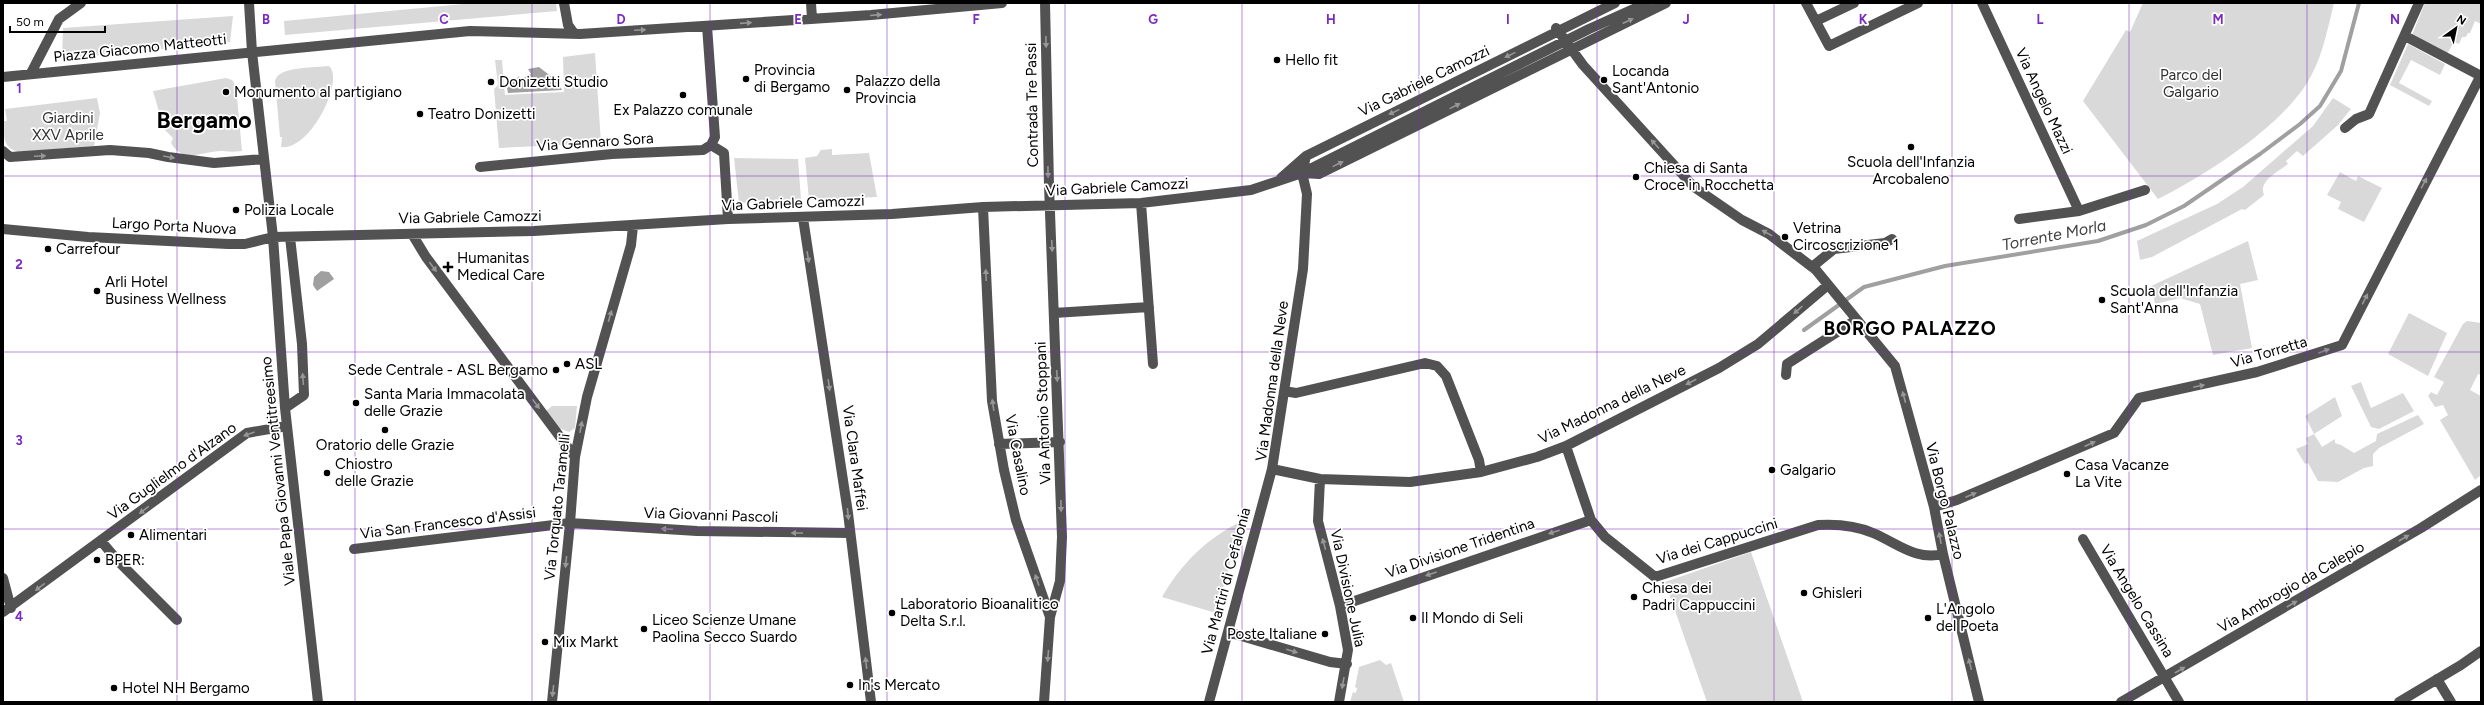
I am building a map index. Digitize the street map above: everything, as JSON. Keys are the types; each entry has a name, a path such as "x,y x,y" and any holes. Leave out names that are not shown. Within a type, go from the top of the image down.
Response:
{"street":[{"name":"Piazza Giacomo Matteotti","path":"31,73 59,19 81,3"},
{"path":"249,3 252,52 273,237"},
{"path":"564,3 568,25 573,32"},
{"path":"811,3 812,19"},
{"name":"Piazza Giacomo Matteotti","path":"3,77 31,73 470,31 573,32 707,26 1002,3"},
{"name":"Contrada Tre Passi","path":"1045,3 1051,207"},
{"name":"Via Gabriele Camozzi","path":"1278,181 1306,156 1336,136 1545,38 1557,30 1615,3"},
{"path":"1554,52 1647,3"},
{"path":"1591,33 1666,3"},
{"path":"1806,3 1829,46 1918,3"},
{"path":"1816,21 1854,3"},
{"name":"Via Angelo Mazzi","path":"1982,3 2079,211"},
{"path":"2345,128 2356,119 2369,114 2419,3"},
{"path":"707,26 715,137 711,145 724,153 728,220"},
{"name":"Via Borgo Palazzo","path":"1557,30 1567,46 1694,187 1742,220 1769,234 1812,267 1895,366 1934,506 1943,554 1979,702"},
{"path":"2405,36 2481,76"},
{"name":"Via Gabriele Camozzi","path":"308,236 633,226 728,220 803,218 984,207 1051,207 1141,203 1225,194 1251,190 1302,173 1345,151 1554,52"},
{"name":"Via Gabriele Camozzi","path":"1302,173 1319,174 1554,52"},
{"name":"Via Torretta","path":"1934,506 1957,500 2114,433 2139,398 2258,372 2342,345 2481,76"},
{"path":"1336,136 1345,151"},
{"name":"Via Gennaro Sora","path":"480,167 612,154 703,150 711,145"},
{"path":"3,151 10,157 126,151 149,152 168,157 214,163 264,159"},
{"path":"1302,173 1306,156"},
{"name":"Via Madonna della Neve","path":"1302,173 1307,194 1303,269 1272,469 1320,479 1410,482 1480,472 1537,457 1566,446 1719,368 1758,344 1830,287"},
{"path":"2019,219 2079,211 2145,190"},
{"path":"1141,203 1153,364"},
{"name":"Via Casalino","path":"984,207 992,401 1004,470 1016,520 1050,617 1044,702"},
{"name":"Via Antonio Stoppani","path":"1050,617 1060,574 1062,537 1051,207"},
{"name":"Via Clara Maffei","path":"803,218 850,533 871,702"},
{"name":"Via Torquato Taramelli","path":"552,702 575,457 587,397 631,245 633,226"},
{"name":"Largo Porta Nuova","path":"3,229 73,235 228,244 245,244 273,237 308,236"},
{"path":"412,234 426,257 575,457"},
{"name":"Viale Papa Giovanni Ventitreesimo","path":"273,237 285,408 318,702"},
{"path":"285,408 304,395 302,344 290,237"},
{"path":"1812,267 1834,249 1885,243 1892,239"},
{"path":"1054,313 1149,307"},
{"path":"1786,375 1787,364 1854,317"},
{"path":"1284,391 1296,393 1425,363 1437,366 1446,376 1479,460 1480,472"},
{"name":"Via Guglielmo d'Alzano","path":"7,610 247,433 287,426"},
{"path":"999,444 1060,442"},
{"name":"Via dei Cappuccini","path":"1566,446 1591,520 1605,537 1655,577 1818,525 1830,524 1872,532 1909,551 1930,558 1943,554"},
{"name":"Via Martiri di Cefalonia","path":"1209,702 1272,469"},
{"name":"Via Divisione Julia","path":"1320,479 1319,516 1340,606 1348,650 1347,664 1339,702"},
{"name":"Via Ambrogio da Calepio","path":"2121,702 2421,528 2479,492"},
{"name":"Via Divisione Tridentina","path":"1340,606 1591,520"},
{"name":"Via Giovanni Pascoli","path":"570,523 727,532 850,533"},
{"name":"Via San Francesco d'Assisi","path":"354,549 570,523"},
{"name":"Via Angelo Cassina","path":"2083,539 2166,677 2179,702"},
{"name":"Via Guglielmo d'Alzano","path":"102,541 118,560 177,620"},
{"path":"3,578 7,610"},
{"path":"1228,632 1330,662 1347,664"},
{"path":"2399,702 2481,650"},
{"path":"2437,679 2451,702"}],"green space":[{"path":"474,3 556,3 557,11 285,35 284,21"},
{"name":"Parco del Galgario","path":"2143,3 2334,3 2325,40 2315,68 2299,94 2283,112 2264,130 2221,162 2158,199 2083,101 2126,30 2130,32"},
{"path":"2425,3 2481,3 2481,24 2475,21 2470,33 2468,33 2466,37 2462,37 2459,44 2454,42 2447,54 2412,35"},
{"path":"233,16 230,42 62,59 63,28"},
{"path":"2408,44 2445,64 2440,75 2411,60 2399,83 2432,101 2429,106 2390,85"},
{"path":"595,53 601,143 499,148 494,89 498,85 495,60 502,60 505,95 564,92 563,57"},
{"path":"329,66 333,73 329,98 314,127 303,138 292,145 281,147 282,137 280,137 275,81 278,76 290,70"},
{"path":"226,78 232,80 236,86 242,151 216,151 188,155 176,150 171,143 173,138 164,129 153,91"},
{"name":"Giardini XXV Aprile","path":"97,98 100,113 94,146 17,152 11,149 5,142 4,121 7,121 5,109"},
{"path":"2333,98 2351,109 2338,125 2303,156 2297,151 2286,161 2288,164 2266,181 2263,190 2264,195 2245,210 2242,209 2152,257 2140,260 2137,241 2217,204 2243,187 2313,126"},
{"path":"832,149 832,155 869,153 877,197 809,200 805,158 817,156 821,150"},
{"path":"734,158 798,159 801,200 739,203"},
{"path":"2340,172 2356,181 2358,176 2382,188 2364,222 2338,209 2341,202 2327,195"},
{"path":"2248,241 2258,280 2240,284 2252,348 2213,355 2200,304 2180,298 2155,304 2151,286"},
{"path":"2409,313 2447,333 2428,376 2388,354"},
{"path":"2467,321 2481,323 2481,375 2478,374 2470,390 2481,396 2481,475 2475,480 2440,420 2448,415 2443,405 2435,407 2428,396 2431,392 2437,395 2444,382 2434,377 2463,324"},
{"path":"2361,382 2371,408 2403,393 2414,411 2379,429 2371,427 2351,386"},
{"path":"2335,397 2342,416 2314,434 2305,416"},
{"path":"552,406 577,406 575,428 569,432 559,428 546,411"},
{"path":"2418,415 2424,424 2379,448 2373,454 2373,466 2364,468 2338,482 2318,481 2308,463 2305,464 2296,449 2308,444 2306,438 2314,434 2322,447 2335,439 2335,443 2354,453 2376,441 2377,434"},
{"path":"1242,521 1216,613 1162,597 1169,585 1186,563 1196,553 1217,535"},
{"path":"1751,552 1803,702 1707,702 1665,582"},
{"path":"1380,660 1386,665 1391,663 1404,702 1350,702 1353,692 1356,693 1357,688 1355,687 1359,667"}],"shaded area":[{"path":"539,67 557,81 562,90 508,93 507,88 519,76 520,80 531,74 528,69"},
{"path":"321,271 329,272 334,279 317,291 313,285 314,277"}],"waterway":[{"name":"Torrente Morla","path":"1804,330 1864,287 1945,266 2098,241 2146,225 2184,206 2260,154 2300,124 2320,106 2341,71 2359,3"}],"place":[{"name":"Hello fit","path":"1277,60"},
{"name":"Provincia di Bergamo","path":"746,79"},
{"name":"Locanda Sant'Antonio","path":"1604,80"},
{"name":"Donizetti Studio","path":"491,82"},
{"name":"Palazzo della Provincia","path":"847,90"},
{"name":"Monumento al partigiano","path":"226,92"},
{"name":"Ex Palazzo comunale","path":"683,95"},
{"name":"Teatro Donizetti","path":"420,114"},
{"name":"Scuola dell'Infanzia Arcobaleno","path":"1911,147"},
{"name":"Chiesa di Santa Croce in Rocchetta","path":"1636,177"},
{"name":"Polizia Locale","path":"236,210"},
{"name":"Vetrina Circoscrizione 1","path":"1785,237"},
{"name":"Carrefour","path":"48,249"},
{"name":"Humanitas Medical Care","path":"448,267"},
{"name":"Arli Hotel Business Wellness","path":"97,291"},
{"name":"Scuola dell'Infanzia Sant'Anna","path":"2102,300"},
{"name":"ASL","path":"567,364"},
{"name":"Sede Centrale - ASL Bergamo","path":"556,370"},
{"name":"Santa Maria Immacolata delle Grazie","path":"356,403"},
{"name":"Oratorio delle Grazie","path":"385,430"},
{"name":"Galgario","path":"1772,470"},
{"name":"Chiostro delle Grazie","path":"327,473"},
{"name":"Casa Vacanze La Vite","path":"2067,474"},
{"name":"Alimentari","path":"131,535"},
{"name":"BPER:","path":"97,560"},
{"name":"Ghisleri","path":"1804,593"},
{"name":"Chiesa dei Padri Cappuccini","path":"1634,597"},
{"name":"Laboratorio Bioanalitico Delta S.r.l.","path":"892,613"},
{"name":"Il Mondo di Seli","path":"1413,618"},
{"name":"L'Angolo del Poeta","path":"1928,618"},
{"name":"Liceo Scienze Umane Paolina Secco Suardo","path":"644,629"},
{"name":"Poste Italiane","path":"1325,634"},
{"name":"Mix Markt","path":"545,642"},
{"name":"In's Mercato","path":"850,685"},
{"name":"Hotel NH Bergamo","path":"114,688"}],"district":[{"name":"Bergamo","path":"204,120"},
{"name":"BORGO PALAZZO","path":"1910,328"}]}
